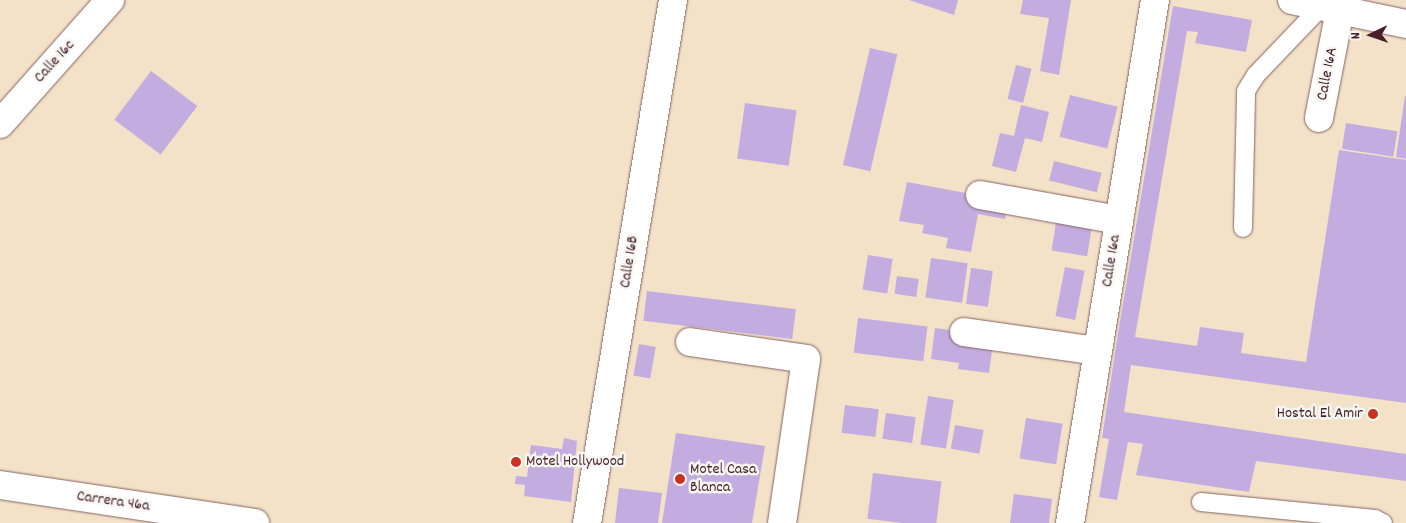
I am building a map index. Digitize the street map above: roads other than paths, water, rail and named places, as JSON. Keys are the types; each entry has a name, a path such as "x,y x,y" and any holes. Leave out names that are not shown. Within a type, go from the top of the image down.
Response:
{"street":[{"name":"Calle 16c","path":"0,124 110,0"},
{"name":"Calle 16B","path":"587,523 673,0"},
{"name":"Calle 16a","path":"1070,523 1155,0"},
{"path":"1292,0 1335,6 1406,24"},
{"name":"Calle 16A","path":"1319,118 1335,6"},
{"path":"980,195 1119,220"},
{"path":"964,332 1098,351"},
{"path":"690,342 806,359 782,523"},
{"name":"Carrera 46a","path":"0,485 135,514 255,523"}],"lane":[{"path":"1243,228 1246,91 1256,75 1335,6"},
{"path":"1201,502 1375,519 1383,523"}],"place":[{"name":"Hostal El Amir","path":"1373,414"},
{"name":"Motel Hollywood","path":"516,462"},
{"name":"Motel Casa Blanca","path":"680,479"}]}
